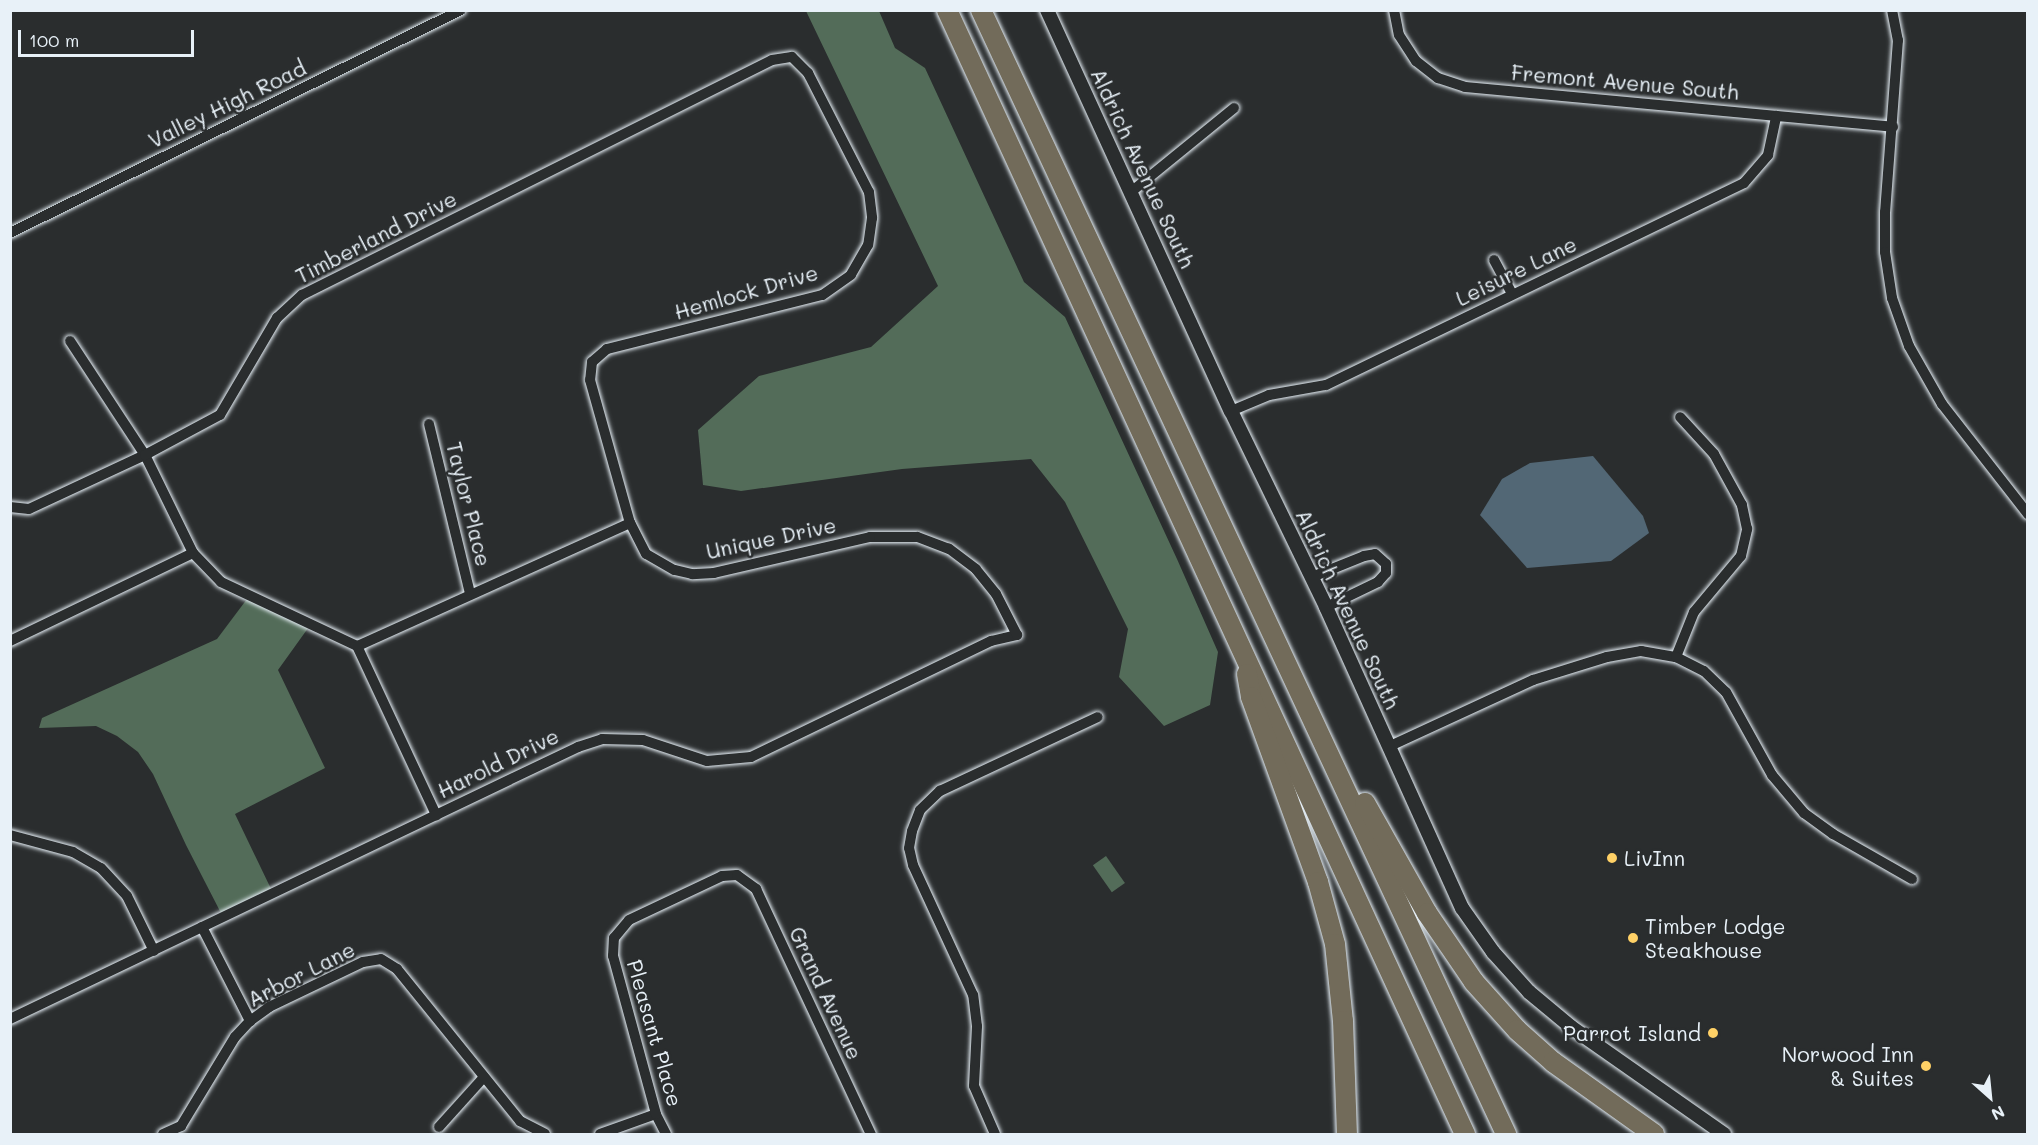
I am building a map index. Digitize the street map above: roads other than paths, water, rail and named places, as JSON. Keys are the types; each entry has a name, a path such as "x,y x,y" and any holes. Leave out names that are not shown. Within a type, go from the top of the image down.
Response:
{"highway":[{"path":"947,10 1242,645 1465,1134"},
{"path":"981,10 1291,669 1506,1134"},
{"path":"1242,645 1251,697 1318,882 1335,944 1343,1021 1347,1134"},
{"path":"1291,669 1427,913 1474,982 1517,1030 1553,1062 1654,1134"}],"street":[{"name":"Valley High Road","path":"10,233 461,10"},
{"name":"Aldrich Avenue South","path":"1047,10 1232,411 1326,607 1462,908 1493,952 1529,992 1571,1027 1724,1134"},
{"name":"Fremont Avenue South","path":"1394,10 1399,35 1416,61 1438,78 1465,87 1893,127"},
{"path":"1892,10 1898,40 1885,212 1885,252 1893,298 1909,346 1942,404 2028,514"},
{"name":"Hemlock Drive","path":"630,523 590,380 592,362 607,349 822,295 851,274 868,245 872,218 869,192 808,73 792,57 772,60"},
{"name":"Timberland Drive","path":"10,507 29,509 145,455 220,415 277,318 302,295 772,60"},
{"path":"1131,192 1234,108"},
{"name":"Leisure Lane","path":"1232,411 1269,395 1326,385 1744,183 1768,155 1776,116"},
{"path":"1494,260 1512,294"},
{"path":"70,341 145,455 193,553 221,582 357,645 436,815"},
{"path":"1676,657 1694,612 1741,556 1747,529 1742,505 1714,454 1680,417"},
{"name":"Taylor Place","path":"429,424 470,594"},
{"path":"357,645 630,523"},
{"name":"Unique Drive","path":"630,523 646,554 666,566 692,574 714,573 870,537 917,537 949,549 976,569 996,594 1017,635"},
{"path":"10,641 193,553"},
{"path":"1312,577 1364,556 1375,554 1386,564 1386,573 1378,582 1326,607"},
{"name":"Harold Drive","path":"10,1019 578,747 602,739 643,740 707,761 751,757 991,641 1017,635"},
{"path":"1388,747 1533,680 1607,657 1641,651 1676,657 1704,671 1726,692 1772,775 1804,813 1833,834 1912,879"},
{"path":"995,1134 974,1086 977,1026 973,995 913,865 909,848 912,831 920,810 940,791 1098,717"},
{"path":"10,835 73,852 101,868 128,896 154,951"},
{"name":"Pleasant Place","path":"666,1134 656,1114 613,956 614,938 629,920 723,876 737,874"},
{"name":"Grand Avenue","path":"737,874 756,889 871,1134"},
{"path":"202,927 250,1021"},
{"name":"Arbor Lane","path":"163,1134 182,1130 235,1037 250,1021 269,1007 363,962 381,959 397,969 520,1121 545,1134"},
{"path":"439,1127 484,1077"},
{"path":"600,1134 656,1114"}],"water":[{"path":"1593,456 1643,516 1649,533 1611,561 1527,568 1480,515 1502,479 1530,463"}],"place":[{"name":"LivInn","path":"1612,858"},
{"name":"Timber Lodge Steakhouse","path":"1633,938"},
{"name":"Parrot Island","path":"1713,1033"},
{"name":"Norwood Inn & Suites","path":"1926,1066"}]}
